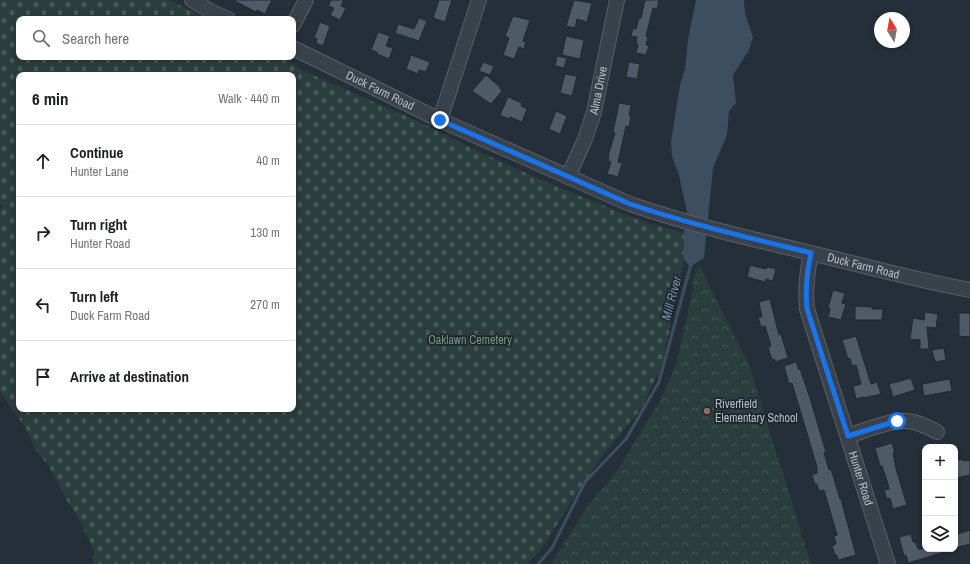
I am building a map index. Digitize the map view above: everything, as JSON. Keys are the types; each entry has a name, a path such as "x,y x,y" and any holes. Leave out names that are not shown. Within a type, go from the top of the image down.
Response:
{"street":[{"path":"192,0 221,16"},
{"path":"296,20 306,0"},
{"path":"440,120 479,0"},
{"name":"Alma Drive","path":"568,177 585,139 594,112 617,0"},
{"name":"Duck Farm Road","path":"296,49 440,120 630,204 721,231 928,282 970,290"},
{"name":"Hunter Road","path":"811,253 806,279 805,293 807,309 888,564"},
{"path":"848,436 897,421 918,423 937,432"}],"green space":[{"name":"Oaklawn Cemetery","path":"0,0 169,0 201,16 16,16 16,60 286,60 302,70 428,126 469,147 546,182 641,221 684,233 684,259 662,366 641,409 604,454 584,482 544,545 528,564 93,564 94,551 78,517 66,499 50,468 35,449 27,430 0,392 0,210 3,206 0,204"},
{"name":"Riverfield Elementary School","path":"699,265 749,365 811,564 551,564 587,507 617,471 662,397 676,365 693,290 693,281"}],"water":[{"path":"696,0 744,0 745,13 753,37 749,50 733,75 736,103 729,111 727,135 713,168 704,258 690,267 684,259 684,233 687,212 679,175 672,156 671,142"}],"building":[{"path":"233,0 272,0 265,14 257,10 256,12"},
{"path":"331,0 344,0 341,6 346,8 340,20 330,15 334,8 328,6"},
{"path":"439,0 452,0 445,22 433,18"},
{"path":"574,0 592,3 587,22 577,19 575,28 566,26"},
{"path":"645,0 659,0 657,9 653,8 646,36 648,37 646,45 649,46 646,55 636,53 638,44 636,44 637,37 631,36 633,28 636,29 639,18 641,18"},
{"path":"513,16 530,20 523,41 526,42 524,49 519,47 514,59 503,55 509,38 505,36"},
{"path":"419,18 427,21 419,41 395,33 398,24 414,29"},
{"path":"320,22 330,26 323,46 316,43 317,39 314,38"},
{"path":"378,32 390,36 386,46 393,48 389,59 371,50"},
{"path":"566,36 584,40 580,59 562,55"},
{"path":"411,55 430,62 426,72 419,70 418,74 406,69"},
{"path":"557,56 567,58 564,68 555,66"},
{"path":"483,62 494,66 490,75 479,71"},
{"path":"629,62 640,64 637,79 626,77"},
{"path":"565,74 577,76 572,96 560,93"},
{"path":"486,75 500,87 502,91 491,104 472,91"},
{"path":"508,97 522,103 521,106 527,109 522,122 500,115"},
{"path":"619,103 631,105 629,116 631,117 629,127 626,126 618,162 622,163 618,177 607,174 611,162 608,161 608,156 615,133 613,132"},
{"path":"556,111 567,116 560,134 549,129"},
{"path":"750,265 766,269 768,267 776,269 773,281 766,279 765,282 747,277"},
{"path":"833,290 845,293 842,303 846,304 841,320 828,317 830,309 828,308"},
{"path":"770,299 779,335 781,334 788,358 775,362 774,359 772,360 768,347 771,346 765,326 761,327 758,317 762,317 759,302"},
{"path":"855,306 883,309 882,320 855,320"},
{"path":"925,312 938,314 936,328 927,327 929,349 920,349 920,340 910,339 913,318 924,320"},
{"path":"959,313 970,313 970,337 959,336"},
{"path":"856,336 871,384 877,382 881,394 856,399 853,386 861,384 856,365 852,366 850,358 848,359 842,340"},
{"path":"944,348 946,360 935,362 932,350"},
{"path":"796,362 810,398 826,452 824,453 829,470 831,469 841,499 856,555 838,560 832,546 836,544 834,536 837,535 824,490 819,491 812,475 817,473 817,467 792,383 789,384 784,366"},
{"path":"911,378 915,390 893,397 889,384"},
{"path":"950,379 952,391 924,396 922,384"},
{"path":"892,443 895,453 893,453 896,469 907,505 893,509 890,498 887,499 884,490 889,489 888,484 882,466 880,466 875,448"},
{"path":"958,460 970,460 970,475 958,478"},
{"path":"970,530 970,544 958,547 958,534"},
{"path":"911,534 913,542 916,543 918,549 922,549 922,552 945,552 908,563 906,555 904,556 899,537"}],"waterway":[{"name":"Mill River","path":"538,564 552,548 585,482 626,439 659,382 691,264"}],"place":[{"name":"Riverfield Elementary School","path":"707,411"}],"route":[{"path":"440,120 630,204 721,231 811,253 805,293 807,309 848,436 897,421"}]}
